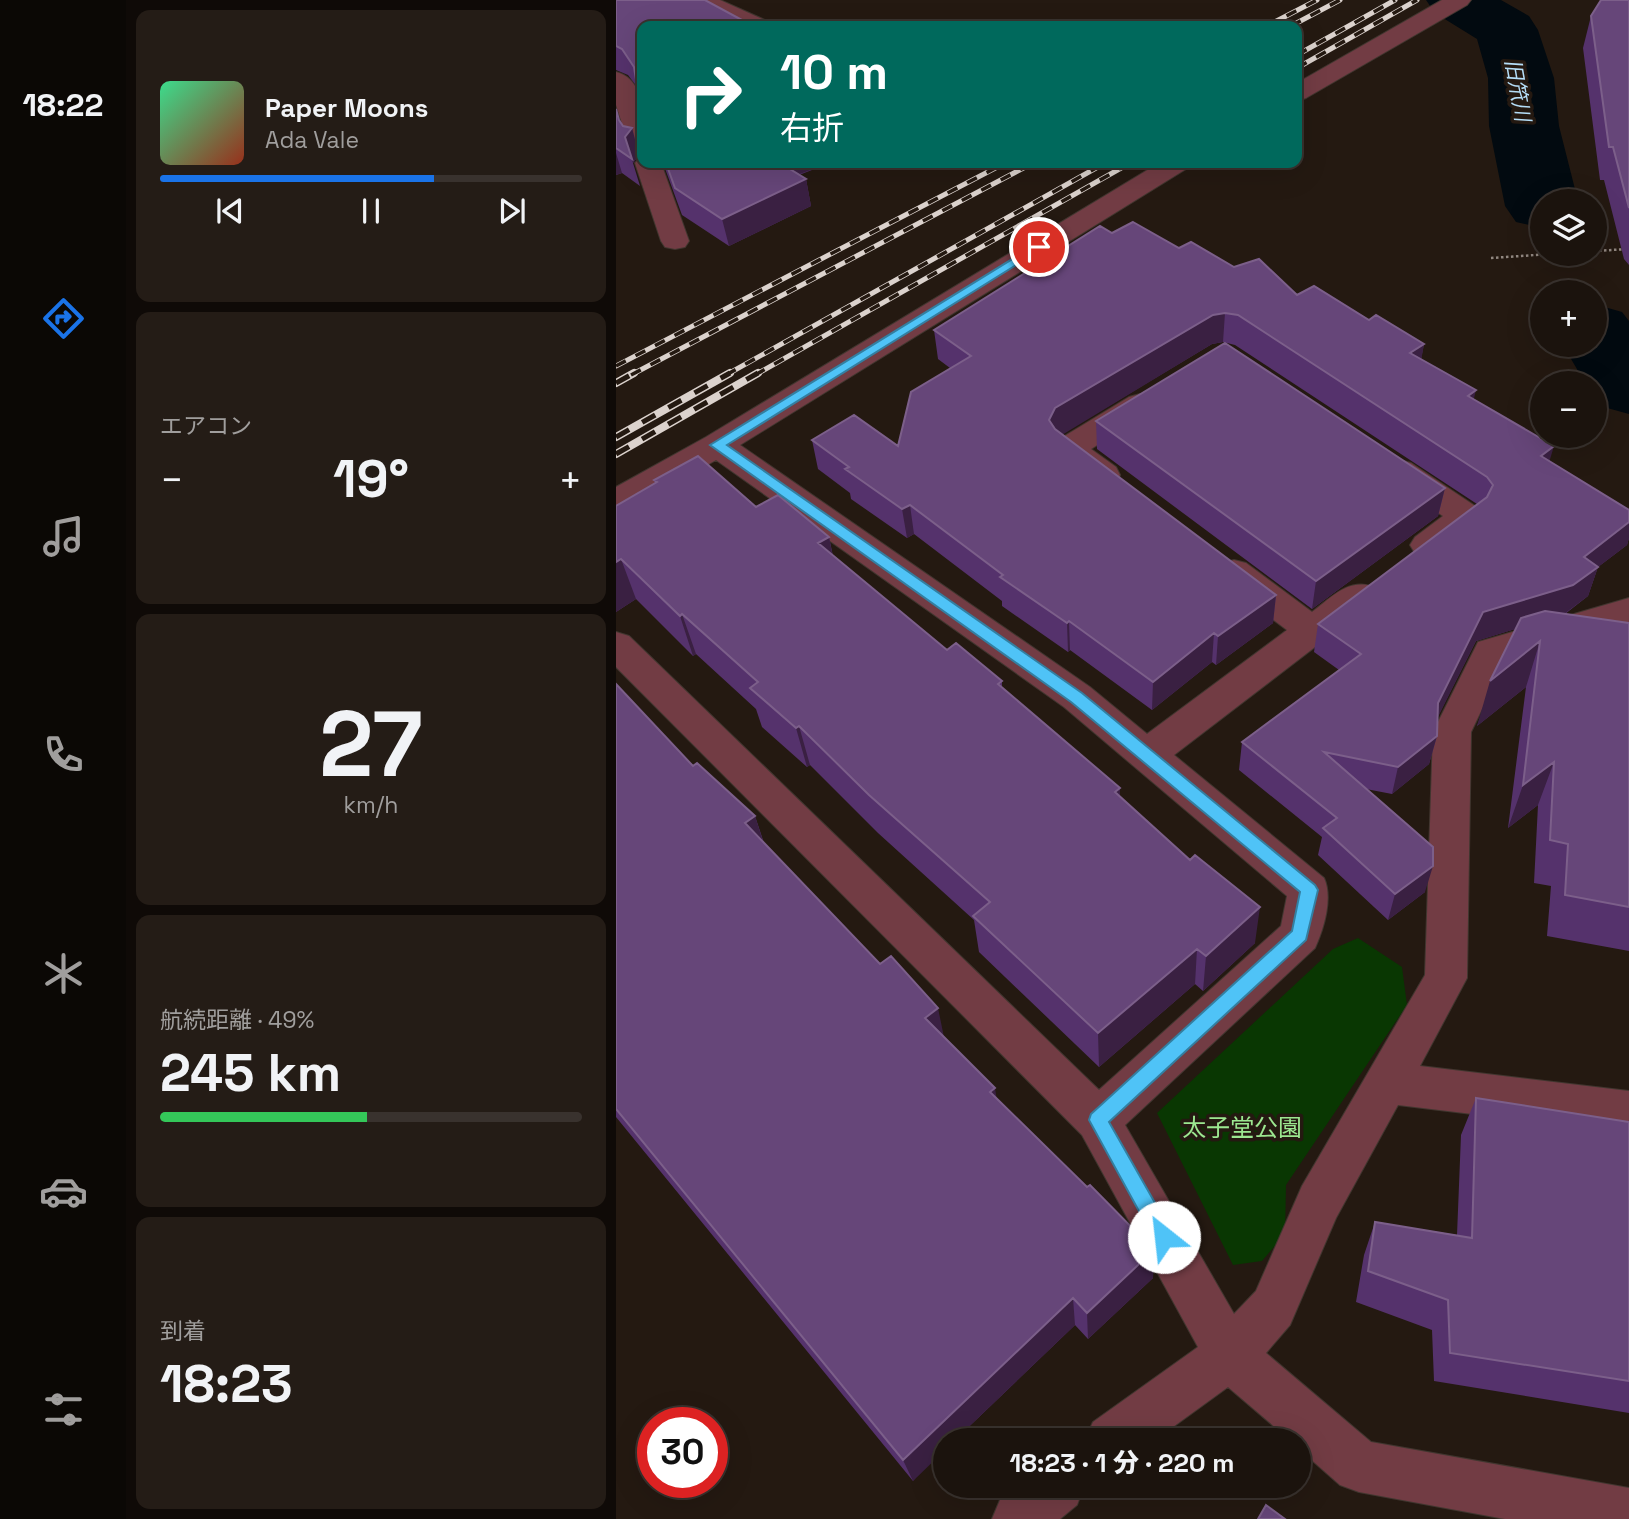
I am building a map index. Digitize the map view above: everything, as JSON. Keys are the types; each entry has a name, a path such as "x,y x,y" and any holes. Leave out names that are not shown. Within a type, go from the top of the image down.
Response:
{"street":[{"path":"701,0 749,21"},
{"path":"1302,90 1459,0"},
{"path":"616,79 622,85 637,130"},
{"path":"650,168 675,241"},
{"path":"616,502 717,445 1169,168"},
{"path":"1124,490 1069,448 1163,390"},
{"path":"717,445 1077,698 1148,754 1309,890 1300,935 1098,1120"},
{"path":"1148,754 1466,516 1373,454"},
{"path":"1212,556 1311,630"},
{"path":"1128,1428 1230,1355 1273,1308 1319,1202 1446,978 1452,732 1491,652 1629,611"},
{"path":"616,645 1098,1120 1230,1355 1359,1466 1629,1515"},
{"path":"1386,1083 1629,1112"},
{"path":"1018,1519 1043,1498"}],"path":[{"path":"1607,250 1629,248"},
{"path":"1491,258 1530,255"}],"green space":[{"name":"太子堂公園","path":"1358,938 1402,967 1407,1005 1286,1185 1285,1234 1262,1261 1233,1265 1157,1113 1333,949"}],"building":[{"path":"616,0 705,0 744,21 637,21 637,86 634,67 622,49 616,46"},
{"path":"1601,0 1629,0 1629,208 1613,147 1609,147 1591,16"},
{"path":"616,109 623,126 632,128 625,137 632,159 616,148"},
{"path":"668,168 788,168 806,179 722,219 675,188"},
{"path":"1133,222 1179,248 1191,242 1234,267 1259,259 1297,295 1314,286 1369,320 1376,315 1424,344 1410,353 1476,390 1468,396 1530,432 1530,448 1551,448 1541,456 1629,510 1629,522 1584,557 1598,567 1573,585 1483,612 1438,703 1437,736 1398,767 1324,752 1433,847 1433,866 1395,894 1323,828 1337,818 1242,742 1361,654 1318,624 1487,497 1493,485 1487,477 1238,315 1213,315 1055,408 1049,420 1055,429 1276,595 1218,636 1214,633 1153,682 1069,621 1067,623 1000,577 1003,575 910,505 902,509 845,469 849,467 812,440 854,415 898,446 911,392 971,356 934,330 1100,226 1112,233"},
{"path":"1225,343 1445,488 1316,581 1096,421"},
{"path":"698,456 756,507 778,495 829,537 818,543 947,650 956,643 1002,681 998,684 1120,788 1115,792 1190,860 1195,855 1260,907 1206,956 1197,949 1098,1033 973,916 990,902 869,795 799,726 796,728 750,688 758,682 682,614 680,616 621,559 616,562 616,506 657,482 654,480"},
{"path":"1545,611 1629,623 1629,907 1565,895 1568,844 1550,840 1554,762 1523,785 1540,641 1490,681 1521,618"},
{"path":"616,684 693,766 697,763 755,816 745,823 880,964 891,956 938,1008 925,1018 995,1088 990,1092 1087,1187 1090,1185 1154,1250 1087,1313 1073,1298 937,1428 933,1428 933,1431 903,1460 616,1109"},
{"path":"1476,1098 1629,1122 1629,1381 1450,1353 1448,1300 1368,1271 1375,1222 1472,1238"},
{"path":"1266,1505 1285,1519 1258,1519"}],"waterway":[{"name":"旧笊川","path":"1457,0 1506,30 1521,78 1524,126 1538,189"},
{"name":"旧笊川","path":"1607,351 1629,387"}],"railway":[{"path":"1277,21 1317,0"},
{"path":"1300,21 1340,0"},
{"path":"1302,52 1395,0"},
{"path":"1302,65 1417,0"},
{"path":"616,366 995,168"},
{"path":"631,375 1024,168"},
{"path":"726,375 1096,168"},
{"path":"755,375 1121,168"},
{"path":"616,383 634,373"},
{"path":"616,437 730,373"},
{"path":"616,454 758,373"}],"route":[{"path":"1039,247 717,445 1077,698 1148,754 1309,890 1300,935 1098,1120 1164,1237"}]}
